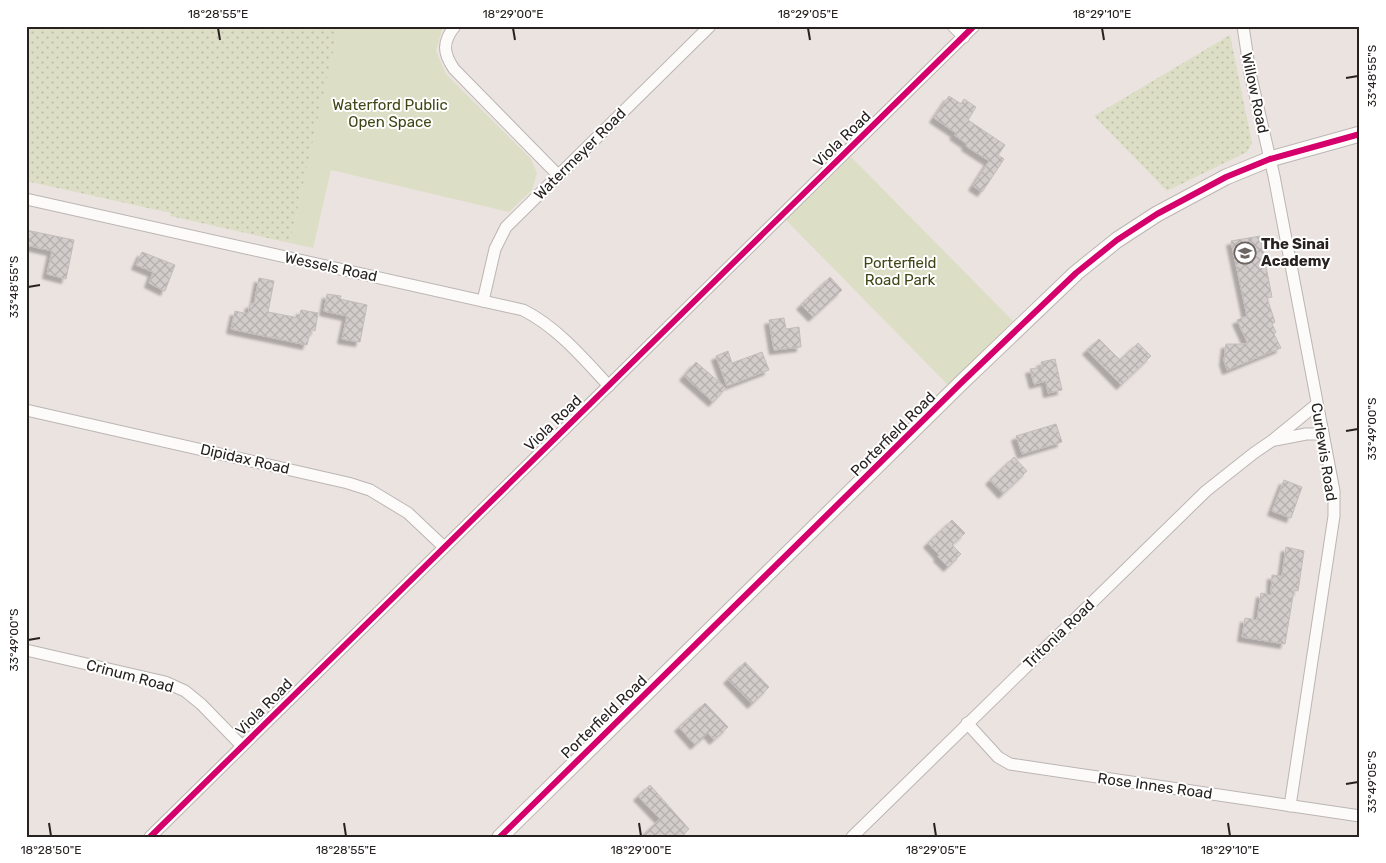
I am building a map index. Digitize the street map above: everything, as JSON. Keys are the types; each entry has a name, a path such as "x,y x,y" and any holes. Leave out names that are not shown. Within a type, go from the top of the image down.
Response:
{"street":[{"path":"455,26 447,38 445,52 447,59 454,69 559,176"},
{"name":"Watermeyer Road","path":"483,301 495,249 502,234 512,220 710,26"},
{"path":"952,26 964,37"},
{"name":"Viola Road","path":"150,837 974,26"},
{"name":"Willow Road","path":"1243,26 1250,73 1270,159"},
{"name":"Porterfield Road","path":"500,837 960,384 1076,273 1119,239 1157,214 1226,177 1270,159 1360,134"},
{"name":"Curlewis Road","path":"1270,159 1334,491 1334,516 1290,806"},
{"name":"Wessels Road","path":"26,200 523,310 549,325 609,386"},
{"name":"Tritonia Road","path":"852,837 1206,491 1317,404"},
{"name":"Dipidax Road","path":"26,410 348,482 370,490 408,513 444,547"},
{"name":"Tritonia Road","path":"1273,440 1306,434 1323,434"},
{"name":"Crinum Road","path":"26,650 165,682 185,691 201,704 242,746"},
{"name":"Rose Innes Road","path":"967,723 998,758 1010,764 1360,816"}],"green space":[{"path":"26,26 339,26 290,243 170,216 171,213 26,181"},
{"name":"Waterford Public Open Space","path":"339,26 443,26 436,51 446,74 531,159 537,173 532,190 509,212 331,170 313,248 290,243"},
{"path":"1230,35 1252,143 1247,152 1167,191 1094,116"},
{"name":"Porterfield Road Park","path":"851,157 1013,321 948,385 786,220"}],"building":[{"path":"949,96 961,104 964,99 976,107 968,120 1005,145 998,155 1004,159 982,192 973,186 989,161 966,146 967,144 954,135 956,133 934,118"},
{"path":"26,230 74,240 66,279 47,274 52,251 26,245"},
{"path":"1260,236 1272,297 1267,298 1275,322 1272,324 1276,332 1274,334 1281,348 1227,370 1224,361 1226,344 1248,344 1237,320 1247,316 1231,241"},
{"path":"142,252 175,265 165,291 149,283 153,272 136,265"},
{"path":"830,277 842,290 813,317 801,305"},
{"path":"259,278 274,281 268,312 299,318 301,310 318,313 315,331 311,329 307,345 231,329 235,311 248,314 250,304 254,304"},
{"path":"327,294 341,296 340,299 367,305 360,342 342,339 347,316 324,311"},
{"path":"784,318 786,329 799,327 801,347 774,350 769,320"},
{"path":"1099,339 1120,360 1138,343 1151,356 1121,385 1087,350"},
{"path":"728,351 732,363 762,352 769,370 727,386 716,356"},
{"path":"1055,359 1062,390 1048,393 1046,381 1034,384 1030,369 1043,367 1041,362"},
{"path":"696,362 726,388 713,402 684,376"},
{"path":"1056,424 1062,442 1022,454 1016,436"},
{"path":"1014,457 1027,471 1003,494 990,480"},
{"path":"1284,480 1302,487 1291,518 1272,511"},
{"path":"952,520 965,533 952,545 961,554 948,567 928,543"},
{"path":"1286,547 1304,551 1298,591 1294,590 1285,644 1242,637 1245,618 1257,620 1261,593 1271,595 1272,575 1282,576"},
{"path":"745,662 769,687 752,704 728,679"},
{"path":"705,703 728,727 714,740 708,733 695,745 679,727"},
{"path":"650,785 689,829 681,837 641,837 660,819 638,796"}],"cycle path":[{"path":"150,837 974,26"},
{"path":"500,837 960,384 1076,273 1117,240 1157,214 1226,177 1270,159 1360,134"}],"place":[{"name":"The Sinai Academy","path":"1245,253"}]}
